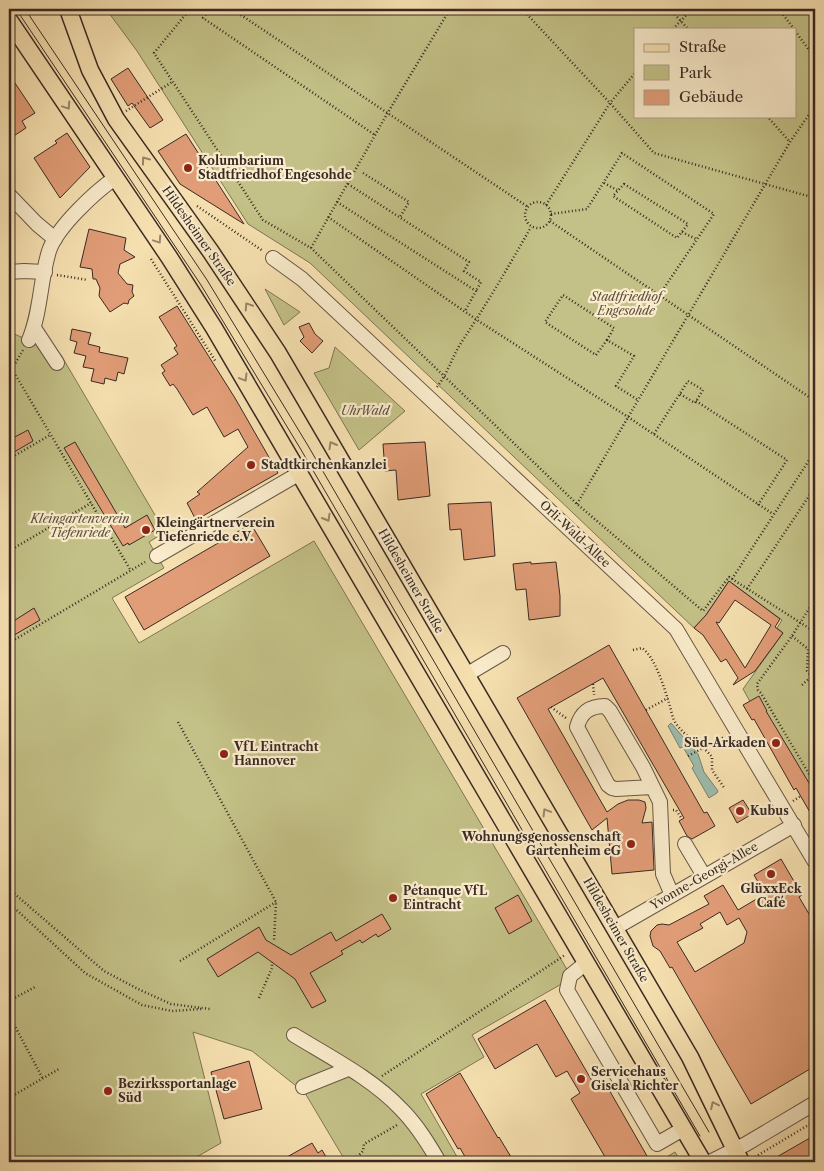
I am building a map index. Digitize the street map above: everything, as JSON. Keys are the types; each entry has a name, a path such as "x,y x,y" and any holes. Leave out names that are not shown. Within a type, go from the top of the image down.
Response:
{"main road":[{"name":"Hildesheimer Straße","path":"68,9 90,70 107,104 126,134 211,252 278,353 690,1057 743,1156"},
{"path":"9,20 169,257 214,328 703,1162"}],"street":[{"path":"57,363 32,334 49,253 55,239 91,197 115,178"},
{"path":"9,195 37,224 55,239"},
{"name":"Orli-Wald-Allee","path":"272,258 302,279 676,629 815,862"},
{"path":"9,272 24,270 44,272"},
{"path":"157,556 300,473"},
{"path":"466,675 503,653"},
{"path":"652,787 612,788 608,785 577,727 579,718 595,706 604,706 610,711 643,767 652,787 661,807 663,874 672,895"},
{"name":"Yvonne-Georgi-Allee","path":"615,928 794,825"},
{"path":"685,844 704,876"},
{"path":"586,963 570,976 567,990 622,1086 657,1144 683,1129"},
{"path":"294,1035 371,1084 401,1108 423,1135 439,1162"},
{"path":"303,1087 348,1069"},
{"path":"710,1162 743,1156 815,1103"}],"path":[{"path":"190,9 154,53 263,220 311,248 577,504 703,611 729,577 815,632"},
{"path":"210,9 203,18 375,135"},
{"path":"232,9 528,207"},
{"path":"311,248 387,114 450,9"},
{"path":"522,9 654,153 815,198"},
{"path":"670,9 687,28"},
{"path":"674,28 692,9"},
{"path":"779,9 793,28"},
{"path":"796,31 815,58"},
{"path":"546,205 610,103 634,74"},
{"path":"125,112 173,82"},
{"path":"577,504 790,142 815,106"},
{"path":"769,118 790,142"},
{"path":"552,214 587,209 622,153 714,214 660,294"},
{"path":"363,173 410,202 400,217"},
{"path":"604,183 617,190"},
{"path":"348,184 470,262 464,271 481,282 465,311"},
{"path":"624,184 688,224 682,232 677,238 613,196 624,184"},
{"path":"337,202 476,292"},
{"path":"538,202 546,205 552,214 550,222 542,228 536,229 531,227 525,216 528,207 538,202"},
{"path":"196,205 272,258"},
{"path":"328,218 477,320 654,434 773,514"},
{"path":"550,222 660,294 815,400"},
{"path":"428,397 444,377 460,345 477,320 531,227"},
{"path":"682,232 696,240"},
{"path":"148,254 218,365"},
{"path":"44,272 88,280"},
{"path":"563,294 614,328 607,340 596,355 545,322 563,294"},
{"path":"32,334 10,370 131,571"},
{"path":"607,340 634,356 616,386 638,400"},
{"path":"654,434 688,381 703,390 696,401"},
{"path":"680,394 695,403 696,401 787,460 758,505"},
{"path":"9,460 50,435"},
{"path":"732,579 815,451"},
{"path":"747,589 815,487"},
{"path":"9,551 91,502"},
{"path":"9,643 157,556"},
{"path":"815,599 792,636 757,684 758,690 815,784"},
{"path":"810,607 815,610"},
{"path":"792,636 808,649 807,671 815,680"},
{"path":"633,650 642,648 649,652 668,698 675,722 706,750 712,758 712,770 725,790"},
{"path":"802,685 812,676"},
{"path":"646,710 668,698"},
{"path":"551,707 577,727"},
{"path":"178,722 276,902 274,941"},
{"path":"688,756 737,730"},
{"path":"810,791 815,788"},
{"path":"9,889 104,971 171,1004 210,1009 172,1011 142,1005 85,973 9,903"},
{"path":"180,961 276,902"},
{"path":"371,1084 576,947"},
{"path":"259,998 272,968 272,962"},
{"path":"9,1001 35,987"},
{"path":"9,1015 43,1078"},
{"path":"9,1098 59,1069"},
{"path":"352,1162 363,1151 364,1144 408,1118"},
{"path":"743,1156 815,1121"},
{"path":"357,1158 360,1162"}],"green space":[{"name":"Stadtfriedhof Engesohde","path":"106,9 815,9 815,818 743,689 783,633 777,628 782,620 729,581 706,615 694,628 310,263 248,224 137,51"},
{"path":"265,289 300,312 284,325"},
{"name":"Kleingartenverein Tiefenriede","path":"10,332 61,355 165,532 149,542 164,568 112,598 139,643 314,541 572,978 472,1035 484,1057 421,1094 460,1162 346,1162 305,1093 252,1051 193,1032 221,1143 188,1162 9,1162"},
{"name":"UhrWald","path":"335,347 405,411 359,450 314,373 329,368"},
{"path":"675,1152 681,1162 658,1162"}],"shaded area":[{"path":"671,723 698,754 704,772 718,791 709,798 692,768 694,766 683,747 680,748 668,726"}],"building":[{"path":"128,68 163,120 150,128 132,103 128,106 111,79"},
{"path":"9,74 35,113 22,121 26,128 9,139"},
{"path":"67,133 90,167 60,198 34,158 57,143 55,141"},
{"name":"Kolumbarium Stadtfriedhof Engesohde","path":"186,134 244,224 180,184 158,151"},
{"path":"89,229 126,238 124,250 135,257 120,264 118,273 127,284 133,285 132,292 134,296 129,300 128,304 124,303 110,312 99,296 100,288 96,279 93,279 92,269 80,267"},
{"path":"177,306 235,398 278,473 196,520 187,503 200,494 197,492 248,447 238,429 224,437 207,407 193,415 177,389 173,384 170,386 162,373 165,371 161,365 178,354 174,348 177,346 159,317"},
{"path":"309,323 315,334 323,341 312,353 300,341 304,337 299,327"},
{"path":"72,329 91,333 88,344 100,347 99,352 128,358 124,374 118,372 116,381 105,378 104,384 91,381 94,369 83,367 86,356 74,353 77,342 70,340"},
{"path":"28,430 33,441 9,455 9,440"},
{"path":"75,442 125,528 147,515 155,530 129,545 128,543 123,546 64,448"},
{"path":"425,442 430,496 398,500 396,470 385,471 383,444"},
{"path":"491,502 495,556 464,560 461,529 450,530 448,504"},
{"path":"251,524 270,556 144,630 125,597"},
{"path":"531,562 531,564 556,562 560,616 529,620 526,589 516,590 513,564"},
{"path":"729,581 780,619 775,627 783,633 755,671 733,685 738,678 726,659 721,662 703,635 694,628 706,615","holes":["735,600 771,625 745,668 716,622 719,623"]},
{"path":"34,608 40,620 9,638 9,624"},
{"path":"609,645 704,813 707,812 715,826 692,839 687,836 679,821 684,818 603,678 548,709 607,812 628,800 645,802 646,808 642,823 652,822 654,870 612,874 607,818 592,830 517,698"},
{"name":"Süd-Arkaden","path":"759,696 815,793 815,821 796,788 794,790 754,719 752,720 743,705"},
{"name":"Kubus","path":"743,800 752,814 737,823 729,808"},
{"path":"781,859 802,895 799,897 815,924 815,1066 751,1104 672,967 670,968 660,951 653,946 650,936 651,931 657,925 669,925 709,904 704,896 723,885 738,910 765,894 754,875","holes":["720,912 727,925 739,918 747,932 744,943 695,972 677,942 703,928 700,924"]},
{"path":"518,895 532,921 509,934 495,908"},
{"path":"382,914 391,929 378,937 376,934 362,943 360,940 341,951 343,954 310,973 326,1001 312,1008 295,979 258,952 218,977 207,959 259,927 266,940 291,955 331,932 336,941"},
{"name":"Servicehaus Gisela Richter","path":"545,1000 595,1086 604,1081 647,1156 636,1162 608,1162 571,1099 580,1093 567,1071 556,1077 537,1044 495,1069 478,1039"},
{"path":"249,1061 262,1109 224,1119 211,1072"},
{"path":"460,1073 514,1162 468,1162 460,1148 458,1149 426,1094"},
{"path":"815,1135 815,1162 768,1162"},
{"path":"312,1143 318,1153 322,1150 329,1162 278,1162"}],"tram line":[{"path":"16,9 201,285 300,448 700,1136"},
{"path":"25,9 207,280 307,444 709,1132"}],"place":[{"name":"Kolumbarium Stadtfriedhof Engesohde","path":"188,168"},
{"name":"Stadtkirchenkanzlei","path":"251,465"},
{"name":"Kleingärtnerverein Tiefenriede e.V.","path":"146,530"},
{"name":"Süd-Arkaden","path":"776,743"},
{"name":"VfL Eintracht Hannover","path":"224,754"},
{"name":"Kubus","path":"740,811"},
{"name":"Wohnungsgenossenschaft Gartenheim eG","path":"631,844"},
{"name":"GlüxxEck Café","path":"771,874"},
{"name":"Pétanque VfL Eintracht","path":"393,898"},
{"name":"Servicehaus Gisela Richter","path":"581,1079"},
{"name":"Bezirkssportanlage Süd","path":"108,1091"}]}
